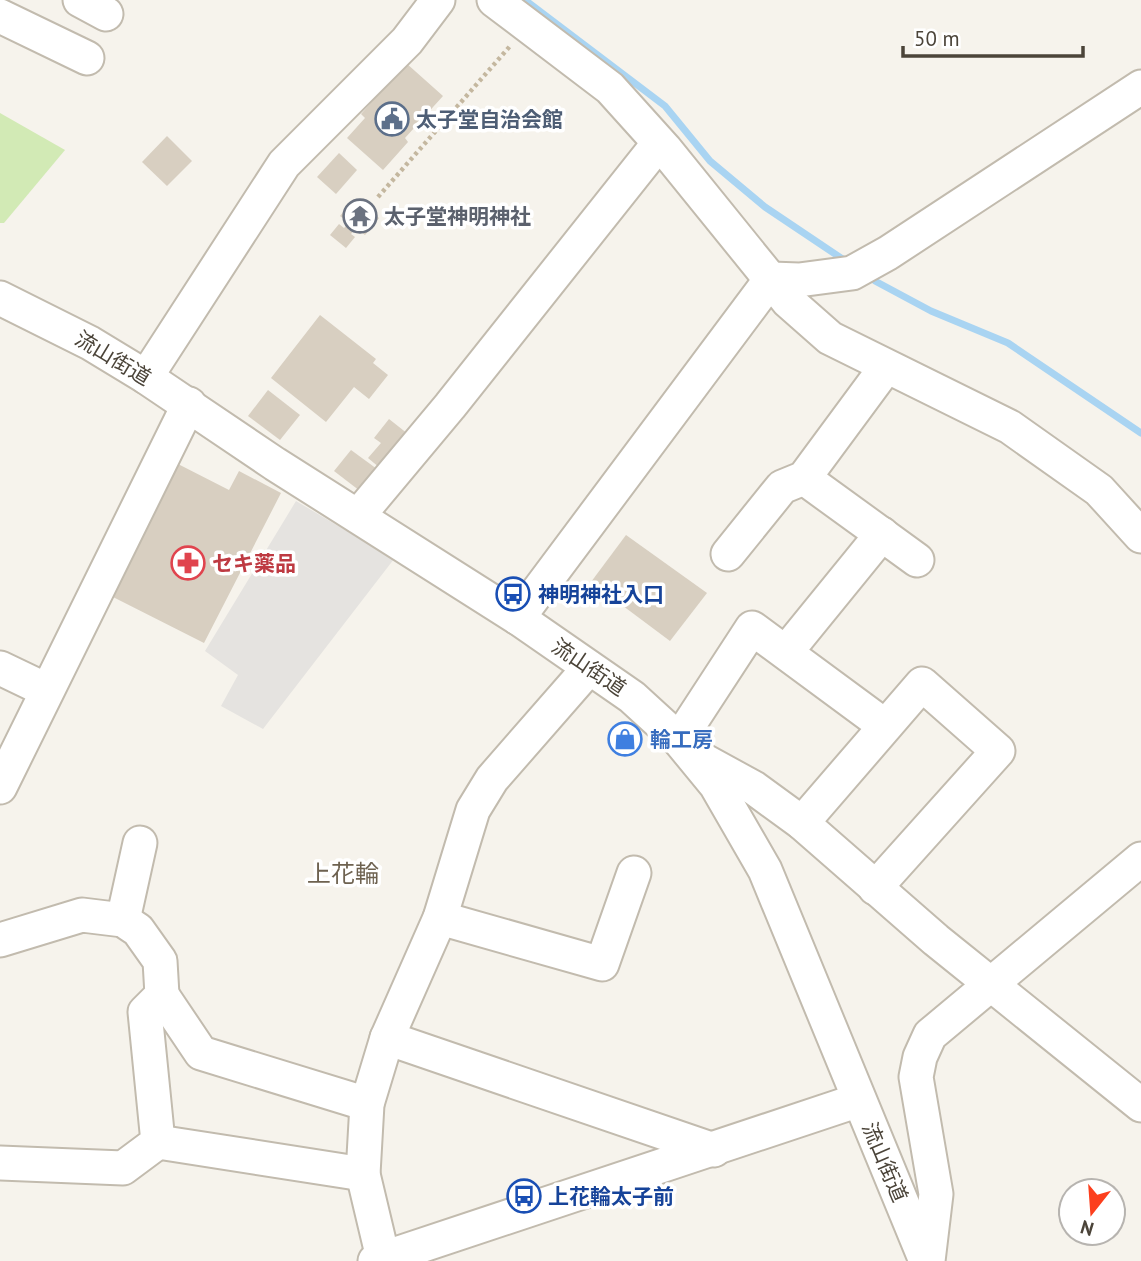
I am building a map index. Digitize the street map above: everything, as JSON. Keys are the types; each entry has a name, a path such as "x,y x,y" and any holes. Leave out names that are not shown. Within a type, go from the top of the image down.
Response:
{"street":[{"path":"146,377 284,164 407,41 438,0"},
{"path":"494,0 610,88 788,301 830,338 1010,427 1060,459 1099,490 1141,536"},
{"path":"0,16 87,58"},
{"path":"771,279 799,280 852,273 888,253 1141,87"},
{"path":"358,516 450,407 659,144"},
{"path":"518,618 771,279"},
{"name":"流山街道","path":"0,298 90,343 146,377 518,618 632,697 686,747 730,807 765,870 927,1261"},
{"path":"728,554 782,487 804,478 886,367"},
{"path":"0,787 189,404"},
{"path":"804,478 916,559"},
{"path":"786,652 882,534"},
{"path":"885,726 752,628 686,747 754,788 802,823 989,984 1137,1094"},
{"path":"589,667 492,779 473,810 440,918 387,1038 367,1104 363,1174 379,1260 426,1254 859,1100"},
{"path":"0,668 46,690"},
{"path":"802,823 922,684 998,751 875,888"},
{"path":"123,920 140,843"},
{"path":"927,1261 936,1194 916,1077 920,1057 930,1035 1141,859"},
{"path":"440,918 602,964 634,873"},
{"path":"0,940 82,915 123,920 138,930 160,961 162,995 201,1053 367,1104"},
{"path":"158,1142 145,1012 162,995"},
{"path":"387,1038 714,1150"},
{"path":"0,1163 123,1168 158,1142 363,1174"}],"path":[{"path":"378,197 527,25"}],"green space":[{"path":"0,113 65,150 4,223 0,223"}],"shaded area":[{"path":"296,501 394,559 263,729 221,706 238,675 205,651"}],"building":[{"path":"406,63 443,96 405,138 408,142 383,170 347,138 365,118 361,114"},
{"path":"167,136 192,161 167,186 142,162"},
{"path":"339,153 357,170 336,194 317,177"},
{"path":"354,199 379,218 365,235 356,228 351,234 355,237 346,248 330,235 339,224 344,228 349,223 340,216"},
{"path":"320,315 376,359 373,363 388,375 369,399 354,387 326,422 271,378"},
{"path":"268,390 300,415 280,440 248,416"},
{"path":"389,419 408,434 380,468 368,458 381,443 374,438"},
{"path":"351,450 377,469 360,491 334,471"},
{"path":"178,464 229,490 239,471 281,493 204,643 111,596"},
{"path":"626,535 707,593 670,641 591,582"}],"waterway":[{"path":"525,0 665,106 710,161 765,207 847,262"},
{"path":"875,281 931,311 1008,343 1141,433"}],"place":[{"name":"太子堂自治会館","path":"392,119"},
{"name":"太子堂神明神社","path":"360,216"},
{"name":"セキ薬品","path":"188,563"},
{"name":"神明神社入口","path":"513,594"},
{"name":"輪工房","path":"625,739"},
{"name":"上花輪太子前","path":"524,1196"}],"district":[{"name":"上花輪","path":"343,873"}]}
